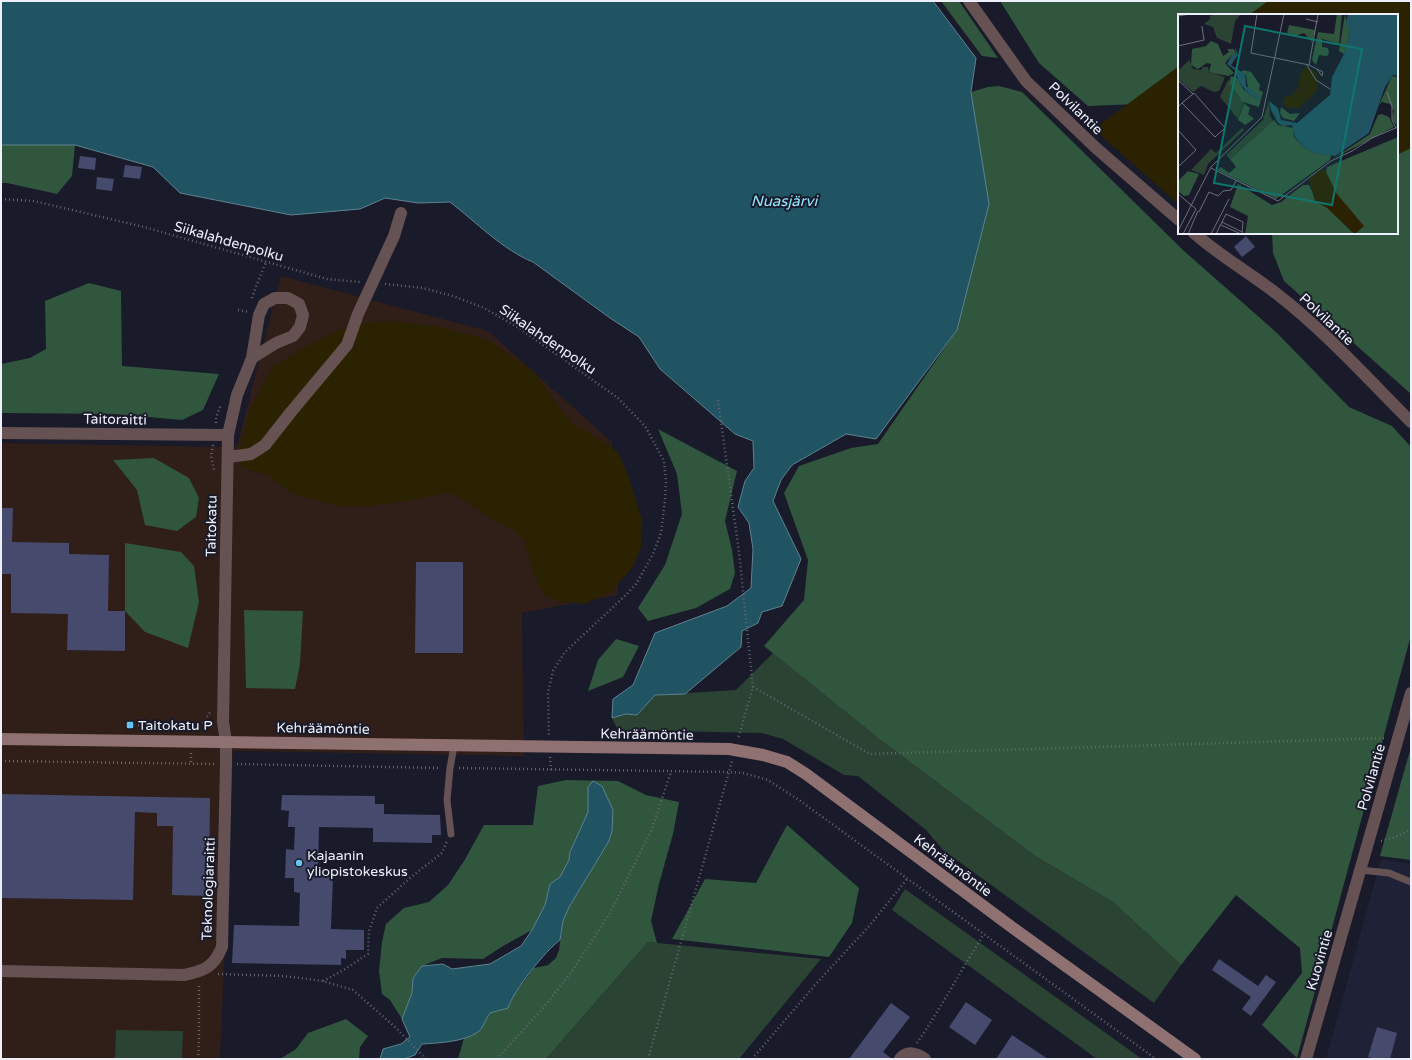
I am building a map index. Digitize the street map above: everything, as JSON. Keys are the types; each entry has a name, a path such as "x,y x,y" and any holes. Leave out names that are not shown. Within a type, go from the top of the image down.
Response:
{"street":[{"name":"Polvilantie","path":"969,1 1026,81 1096,148 1178,219"},
{"path":"228,457 251,454 266,445 291,412 347,345 358,314 394,236 401,213"},
{"name":"Polvilantie","path":"1195,234 1213,249 1277,294 1317,328 1411,422"},
{"name":"Taitokatu","path":"226,742 223,722 228,435 237,395 252,358 259,315 264,304 275,298 288,298 299,304 303,315 300,327 294,336 276,343 252,358"},
{"name":"Taitoraitti","path":"1,433 228,435"},
{"name":"Polvilantie","path":"1360,870 1411,693"},
{"name":"Kehräämöntie","path":"1,739 735,750 763,755 787,762 806,774 1013,928 1195,1059"},
{"name":"Teknologiaraitti","path":"199,977 218,956 222,947 226,742"},
{"name":"Kuovintie","path":"1306,1059 1360,870"},
{"path":"1,971 184,975 199,977"},
{"path":"900,1059 903,1055 911,1053 920,1055 925,1059"}],"lane":[{"path":"451,834 450,768 454,746"},
{"path":"1360,870 1389,873 1411,882"}],"path":[{"name":"Siikalahdenpolku","path":"1,199 34,201 144,227 327,279 423,288 453,296 484,308 519,328 618,398 645,426 664,461 666,482 661,533 653,554 636,584 628,594 565,652 553,671 548,692 551,770"},
{"path":"648,1059 753,687 739,552 718,400"},
{"path":"753,687 870,754 1398,738"},
{"path":"130,725 156,726 172,729"},
{"path":"1,761 743,773 768,780 799,800 1156,1059"},
{"path":"497,1059 544,1007 573,970 610,913 651,831 671,772"},
{"path":"1368,843 1393,838 1411,830"},
{"path":"323,981 342,972 368,954 369,931 377,908 411,877 442,853 451,834"},
{"path":"752,1059 815,985 870,925 907,879"},
{"path":"911,1053 938,1012 956,977 984,934"},
{"path":"198,1059 199,977 284,976 323,981 353,990 407,1039 426,1059"}],"shaded area":[{"path":"281,276 488,331 612,442 618,595 522,613 524,756 233,751 220,1059 1,1059 1,443 237,447"},
{"path":"1381,859 1411,864 1411,1059 1326,1059"}],"green space":[{"path":"941,1 959,1 998,58 982,56"},
{"path":"1000,1 1301,1 1268,14 1178,14 1178,90 1138,104 1088,106 1039,63"},
{"path":"999,86 1022,92 1184,251 1277,333 1349,407 1392,426 1411,447 1411,635 1297,1058 1262,1025 1302,973 1300,948 1236,895 1181,965 1113,902 1035,856 878,738 764,646 804,600 808,560 784,493 799,466 851,448 878,444 957,330 978,143 971,92 988,87"},
{"path":"1411,131 1411,394 1284,281 1273,253 1272,234 1398,234 1398,144"},
{"path":"1,145 75,145 72,176 57,194 1,183"},
{"path":"89,283 121,291 122,366 219,374 203,410 182,420 114,414 1,413 1,364 30,358 46,349 45,301"},
{"path":"658,429 737,471 725,521 732,550 735,573 730,589 696,608 648,621 638,608 665,565 682,514 677,474"},
{"path":"154,458 189,478 199,498 196,517 177,531 145,525 137,490 113,460"},
{"path":"125,543 181,552 194,566 199,602 188,648 145,632 125,611"},
{"path":"244,610 303,611 300,664 295,689 246,688"},
{"path":"616,639 639,646 623,677 588,691 598,660"},
{"path":"773,653 878,738 1035,856 1113,902 1181,965 1154,1003 943,850 926,830 858,776 844,775 783,739 762,733 618,730 612,718 626,714 637,715 655,695 736,690"},
{"path":"1411,747 1411,860 1380,856"},
{"path":"566,780 618,781 646,795 679,802 673,834 659,884 651,921 657,943 648,942 546,1059 458,1059 464,1038 479,1031 490,1013 507,1008 510,1000 534,968 548,965 556,958 559,950 563,921 569,907 609,841 588,787 588,812 570,852 569,860 560,877 550,884 545,905 532,930 483,959 442,958 422,966 413,978 412,993 402,1019 390,1000 382,994 379,971 382,942 386,924 404,908 429,902 448,885 464,861 484,825 533,825 538,786"},
{"path":"787,825 859,888 852,923 829,957 672,939 705,879 756,883"},
{"path":"905,889 1142,1059 1097,1059 892,910"},
{"path":"648,942 821,959 739,1059 546,1059"},
{"path":"346,1019 368,1036 360,1047 359,1059 280,1059 296,1049 308,1033"},
{"path":"116,1030 183,1031 182,1059 115,1059"}],"sand":[{"path":"1268,1 1411,1 1411,148 1398,154 1398,14 1250,14"},
{"path":"1178,67 1178,204 1094,129"},
{"path":"391,321 437,326 488,340 533,371 571,423 588,432 618,452 628,475 642,520 641,548 633,567 611,591 585,604 560,602 544,595 536,579 524,540 514,530 494,520 450,492 408,501 371,506 338,506 293,494 269,476 241,467 239,451 250,409 274,365 338,330 364,323"}],"water":[{"name":"Nuasjärvi","path":"1,1 933,1 976,58 971,92 989,204 957,330 876,439 846,434 792,465 781,480 773,501 801,559 782,606 762,612 758,623 742,631 741,647 685,694 655,695 637,715 626,714 612,718 613,699 633,685 655,633 727,606 751,588 753,549 749,523 738,507 745,481 754,468 753,441 735,434 660,369 639,337 610,318 533,262 500,243 450,202 418,203 385,198 360,209 291,215 180,193 153,167 75,145 1,145"},
{"path":"593,781 602,786 613,810 612,831 609,841 569,907 563,921 560,940 547,952 531,971 516,992 508,1008 490,1013 480,1030 466,1038 422,1044 415,1055 404,1059 380,1059 383,1049 401,1044 410,1037 402,1019 412,993 413,978 422,966 443,964 452,969 490,964 521,946 532,930 545,905 550,884 560,877 569,860 570,852 588,812 588,787"}],"building":[{"path":"80,156 96,158 95,170 78,168"},
{"path":"125,165 142,167 140,179 123,177"},
{"path":"97,177 114,179 112,191 96,189"},
{"path":"1246,236 1255,247 1242,257 1234,247"},
{"path":"1,508 13,508 12,542 69,543 69,554 109,555 108,611 125,611 125,651 67,650 68,614 11,613 11,574 1,574"},
{"path":"416,562 463,562 463,653 415,653"},
{"path":"1,794 210,798 209,896 172,895 173,826 157,826 157,813 135,812 133,900 1,898"},
{"path":"282,795 375,796 375,804 384,804 384,814 440,815 441,835 432,835 432,843 373,842 373,828 319,827 318,876 333,877 331,929 364,930 364,950 346,950 346,959 341,958 341,965 232,963 234,925 299,926 300,893 294,892 294,878 285,878 286,849 294,850 295,827 288,827 289,811 281,810"},
{"path":"1219,959 1258,986 1266,975 1276,982 1251,1016 1242,1009 1251,997 1212,970"},
{"path":"966,1002 992,1020 975,1045 949,1027"},
{"path":"891,1003 910,1017 883,1052 892,1059 849,1059"},
{"path":"1377,1027 1397,1033 1390,1059 1374,1059 1368,1057"},
{"path":"1012,1035 1048,1059 996,1059"}],"place":[{"name":"Taitokatu P","path":"130,725"},
{"name":"Kajaanin yliopistokeskus","path":"299,863"}]}
